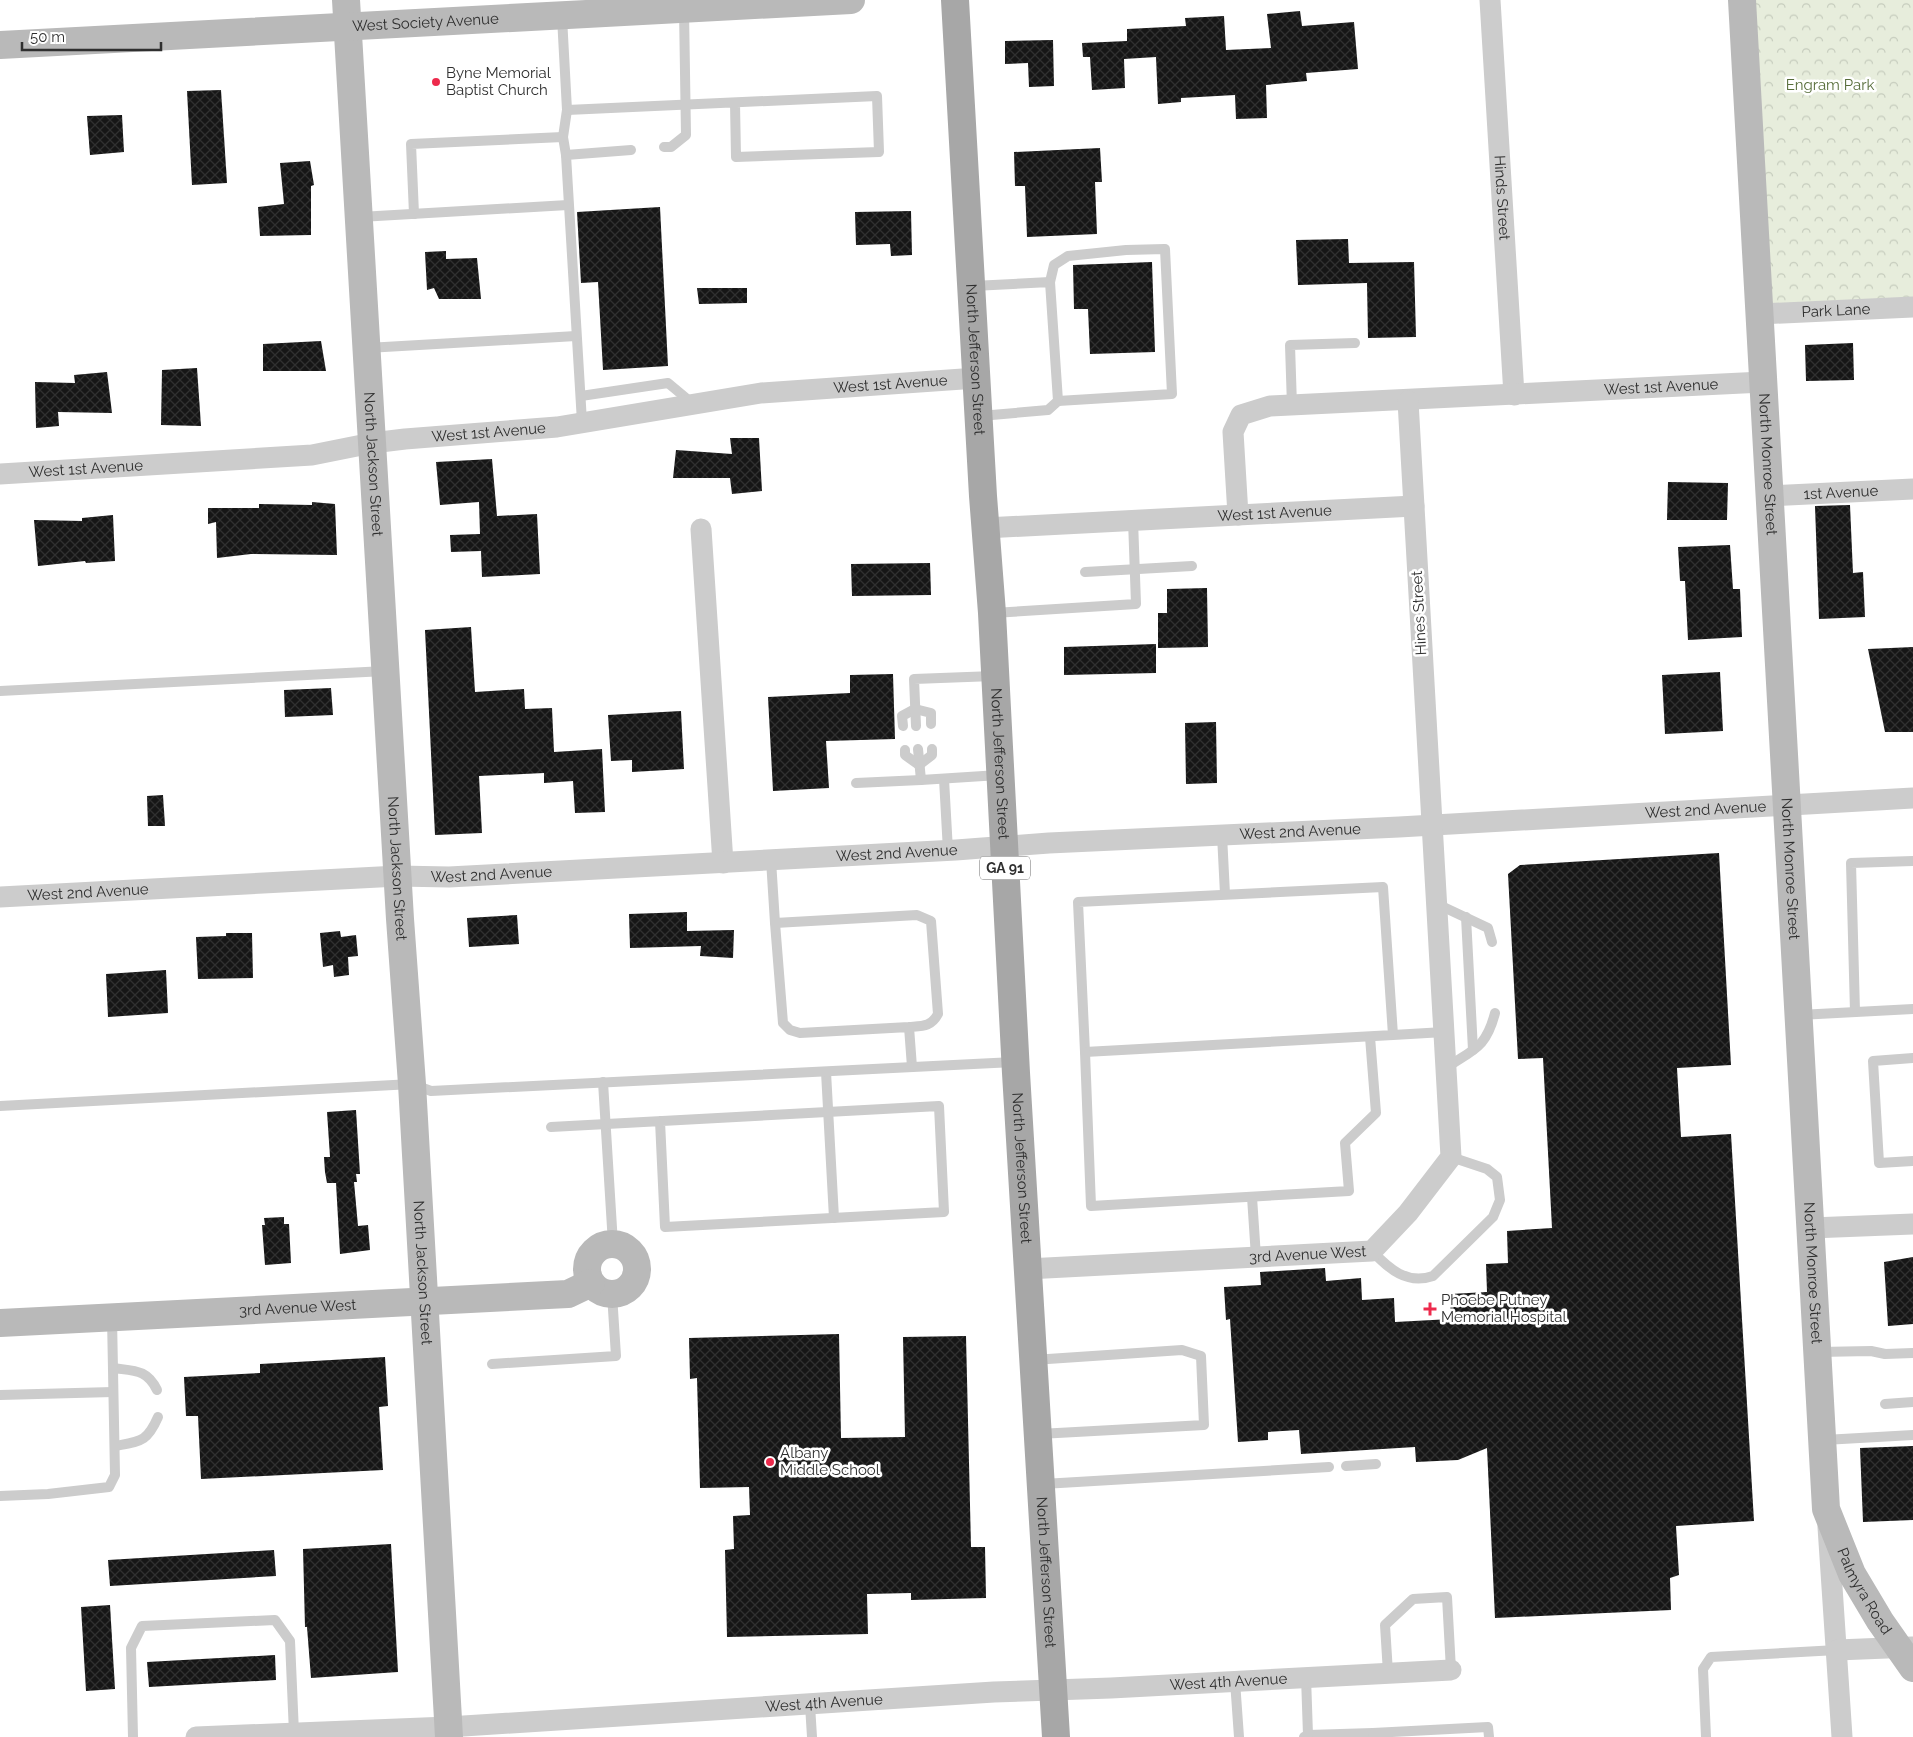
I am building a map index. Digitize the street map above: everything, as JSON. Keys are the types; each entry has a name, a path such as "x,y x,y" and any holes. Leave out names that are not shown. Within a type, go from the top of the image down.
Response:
{"main road":[{"name":"North Jefferson Street","path":"955,0 976,378 992,613 1015,1062 1056,1737"}],"street":[{"name":"West Society Avenue","path":"0,45 347,13 562,16 851,0"},
{"name":"Hinds Street","path":"1490,0 1514,395"},
{"name":"North Monroe Street","path":"1742,0 1826,1509 1842,1737"},
{"name":"North Jackson Street","path":"347,13 412,1084 448,1732"},
{"name":"Park Lane","path":"1760,314 1913,307"},
{"name":"West 1st Avenue","path":"0,474 312,455 372,443 548,428 761,393 836,386 976,378"},
{"name":"West 1st Avenue","path":"1238,515 1233,432 1241,415 1270,406 1408,401 1545,392 1763,382"},
{"name":"Hines Street","path":"1408,401 1432,824"},
{"name":"1st Avenue","path":"1770,496 1913,489"},
{"name":"West 1st Avenue","path":"986,528 1414,506"},
{"path":"701,529 723,862"},
{"name":"West 2nd Avenue","path":"0,897 398,876 449,878 948,851 1004,846 1913,798"},
{"path":"1432,824 1451,1157"},
{"name":"3rd Avenue West","path":"1028,1269 1372,1251 1408,1213 1451,1157"},
{"path":"1811,1228 1913,1224"},
{"path":"613,1244 621,1245 634,1256 637,1273 628,1288 602,1289 587,1268 592,1254 598,1248 613,1244"},
{"name":"3rd Avenue West","path":"0,1323 568,1294 602,1289"},
{"name":"Palmyra Road","path":"1826,1509 1852,1574 1880,1621 1909,1654"},
{"path":"1837,1650 1909,1654"},
{"name":"West 4th Avenue","path":"196,1737 294,1733 448,1732 810,1704 1054,1689 1452,1670"}],"lane":[{"path":"664,147 671,147 686,135 684,9"},
{"path":"562,16 567,110 563,136 566,155 582,422"},
{"path":"567,110 877,96 879,152 736,157 735,103"},
{"path":"414,214 410,144 563,136"},
{"path":"566,155 631,150"},
{"path":"359,217 568,204"},
{"path":"979,416 1048,410 1058,400 1172,394 1165,249 1126,250 1068,256 1054,265 1050,282 1058,400"},
{"path":"972,286 1050,282"},
{"path":"366,348 576,336"},
{"path":"1292,406 1290,345 1355,343"},
{"path":"581,396 668,383 692,403"},
{"path":"992,613 1136,604 1134,520"},
{"path":"1085,572 1192,566"},
{"path":"0,692 386,671"},
{"path":"916,726 914,679 995,676"},
{"path":"903,726 902,716 914,709 931,714 931,724"},
{"path":"918,749 921,780"},
{"path":"919,765 932,755 932,749"},
{"path":"904,750 905,755 919,765"},
{"path":"856,783 999,775"},
{"path":"944,779 948,851"},
{"path":"1222,835 1225,894"},
{"path":"771,860 783,1023 790,1030 800,1033 927,1026 934,1022 938,1014 931,921 917,915 776,924"},
{"path":"1854,1012 1851,863 1913,861"},
{"path":"1370,1037 1376,1113 1346,1143 1349,1191 1091,1206 1078,902 1383,887 1393,1035"},
{"path":"1436,904 1488,928 1492,942"},
{"path":"1466,917 1473,1050"},
{"path":"1799,1015 1913,1009"},
{"path":"1446,1068 1473,1050 1490,1034 1495,1013"},
{"path":"909,1027 912,1068"},
{"path":"1085,1052 1444,1032"},
{"path":"1913,1058 1873,1061 1879,1163 1913,1161"},
{"path":"0,1106 412,1084 430,1090 1015,1062"},
{"path":"826,1072 834,1218"},
{"path":"603,1082 613,1244"},
{"path":"551,1127 660,1121 939,1106 944,1212 665,1227 660,1121"},
{"path":"1372,1251 1393,1270 1407,1278 1422,1280 1433,1276 1493,1217 1500,1200 1497,1177 1487,1169 1451,1157"},
{"path":"1252,1197 1256,1257"},
{"path":"492,1364 616,1356 602,1289"},
{"path":"0,1496 48,1494 109,1487 115,1474 112,1317"},
{"path":"1033,1360 1182,1350 1200,1356 1204,1424 1038,1434"},
{"path":"1818,1352 1871,1351 1885,1354 1913,1353"},
{"path":"113,1368 141,1372 151,1378 156,1390"},
{"path":"0,1395 114,1392"},
{"path":"1885,1404 1913,1402"},
{"path":"115,1446 141,1441 151,1434 158,1417"},
{"path":"1823,1440 1913,1435"},
{"path":"1346,1466 1376,1464"},
{"path":"1042,1484 1329,1468"},
{"path":"1388,1673 1385,1625 1413,1599 1447,1597 1452,1670"},
{"path":"133,1737 131,1648 142,1626 275,1620 290,1641 294,1733"},
{"path":"1706,1737 1703,1669 1711,1657 1837,1650"},
{"path":"1306,1677 1306,1736 1422,1734 1488,1727 1489,1737"},
{"path":"1235,1681 1239,1737"},
{"path":"810,1704 812,1737"}],"green space":[{"name":"Engram Park","path":"1742,0 1913,0 1913,304 1760,312"}],"building":[{"path":"1300,11 1302,26 1354,22 1358,69 1306,73 1307,81 1266,85 1267,118 1236,119 1235,95 1181,98 1181,102 1158,104 1156,57 1124,59 1125,88 1092,90 1090,57 1083,57 1082,43 1127,41 1127,29 1186,26 1185,18 1224,16 1226,50 1271,48 1267,14"},
{"path":"1053,40 1054,86 1029,87 1028,63 1005,64 1005,41"},
{"path":"221,90 227,183 192,185 187,91"},
{"path":"122,115 124,152 90,155 87,116"},
{"path":"1100,148 1102,182 1095,182 1097,234 1027,237 1025,186 1015,186 1014,152"},
{"path":"310,161 314,185 311,186 311,235 260,236 258,207 284,204 280,163"},
{"path":"660,207 668,366 603,370 598,282 581,283 577,212"},
{"path":"911,211 912,255 891,256 890,244 856,245 855,212"},
{"path":"1348,239 1349,263 1414,262 1416,337 1368,338 1367,283 1298,285 1296,240"},
{"path":"446,251 446,259 477,258 481,299 439,299 434,288 427,290 425,252"},
{"path":"1152,262 1155,352 1090,354 1088,309 1074,309 1073,265"},
{"path":"697,288 747,288 747,303 699,304"},
{"path":"321,341 326,371 263,371 263,344"},
{"path":"1853,343 1854,380 1806,381 1805,345"},
{"path":"197,368 201,426 161,425 162,370"},
{"path":"107,372 112,413 58,412 59,426 36,428 35,382 75,383 74,375"},
{"path":"730,438 759,438 762,491 732,494 730,478 673,478 676,450 732,454"},
{"path":"492,459 497,516 537,514 540,574 482,577 481,551 451,552 450,535 480,534 479,502 440,505 436,462"},
{"path":"1668,482 1728,483 1727,520 1667,520"},
{"path":"312,502 335,504 337,555 251,554 217,558 216,522 208,524 208,508 259,508 259,504 312,505"},
{"path":"1850,505 1853,573 1863,572 1865,617 1819,619 1815,506"},
{"path":"113,515 115,561 86,563 85,561 38,566 34,520 82,521 82,518"},
{"path":"1730,545 1733,589 1740,589 1742,637 1688,640 1685,581 1680,581 1678,547"},
{"path":"930,563 931,595 852,596 851,564"},
{"path":"1207,588 1208,647 1158,648 1158,613 1167,613 1167,589"},
{"path":"471,627 475,692 524,689 525,709 552,708 554,752 602,749 605,812 575,813 573,781 544,783 544,773 479,776 482,833 435,835 425,630"},
{"path":"1156,644 1156,673 1064,675 1064,647"},
{"path":"1913,647 1913,732 1885,732 1868,649"},
{"path":"1720,672 1723,731 1665,734 1662,675"},
{"path":"893,674 895,739 826,741 829,788 773,791 768,697 850,693 850,675"},
{"path":"331,688 333,715 285,717 284,690"},
{"path":"681,711 684,769 632,772 632,760 611,761 608,715"},
{"path":"1216,722 1217,783 1186,784 1185,723"},
{"path":"163,795 165,826 148,826 147,796"},
{"name":"Phoebe Putney Memorial Hospital","path":"1719,853 1731,1065 1677,1068 1681,1137 1731,1134 1754,1521 1676,1526 1679,1575 1670,1578 1671,1610 1495,1618 1487,1448 1458,1460 1416,1462 1415,1447 1301,1454 1299,1430 1268,1432 1268,1440 1238,1442 1230,1319 1226,1320 1224,1287 1261,1285 1260,1272 1325,1268 1326,1281 1361,1278 1362,1300 1394,1298 1395,1322 1451,1319 1450,1294 1487,1292 1486,1264 1508,1263 1507,1231 1552,1228 1543,1058 1518,1059 1508,874 1520,865"},
{"path":"687,912 687,931 734,930 733,958 700,956 701,946 630,948 629,914"},
{"path":"517,915 519,944 469,947 467,918"},
{"path":"340,931 341,937 356,935 358,956 348,957 349,975 334,977 333,965 323,967 320,933"},
{"path":"226,933 252,933 253,978 198,979 196,937 226,936"},
{"path":"166,970 168,1013 108,1017 106,974"},
{"path":"356,1110 360,1174 356,1174 357,1182 354,1182 358,1226 368,1225 370,1250 340,1254 336,1183 327,1183 325,1172 324,1157 330,1157 327,1112"},
{"path":"284,1217 284,1224 289,1224 291,1263 265,1265 262,1225 265,1225 264,1218"},
{"path":"1913,1257 1913,1324 1888,1326 1884,1262"},
{"name":"Albany Middle School","path":"839,1334 841,1438 905,1437 903,1337 966,1336 971,1547 985,1547 986,1598 911,1600 911,1593 867,1594 868,1634 727,1637 725,1550 734,1549 733,1516 750,1515 749,1487 700,1488 697,1378 690,1379 689,1338"},
{"path":"385,1357 388,1406 379,1407 383,1470 201,1479 198,1416 186,1416 184,1377 260,1373 260,1364"},
{"path":"1913,1446 1913,1520 1863,1522 1860,1448"},
{"path":"391,1544 398,1672 311,1678 307,1627 305,1627 303,1549"},
{"path":"274,1550 276,1576 110,1586 108,1560"},
{"path":"110,1605 115,1689 86,1691 81,1607"},
{"path":"275,1655 276,1680 149,1687 147,1662"}],"place":[{"name":"Byne Memorial Baptist Church","path":"436,82"},
{"name":"Phoebe Putney Memorial Hospital","path":"1430,1309"},
{"name":"Albany Middle School","path":"770,1462"}]}
